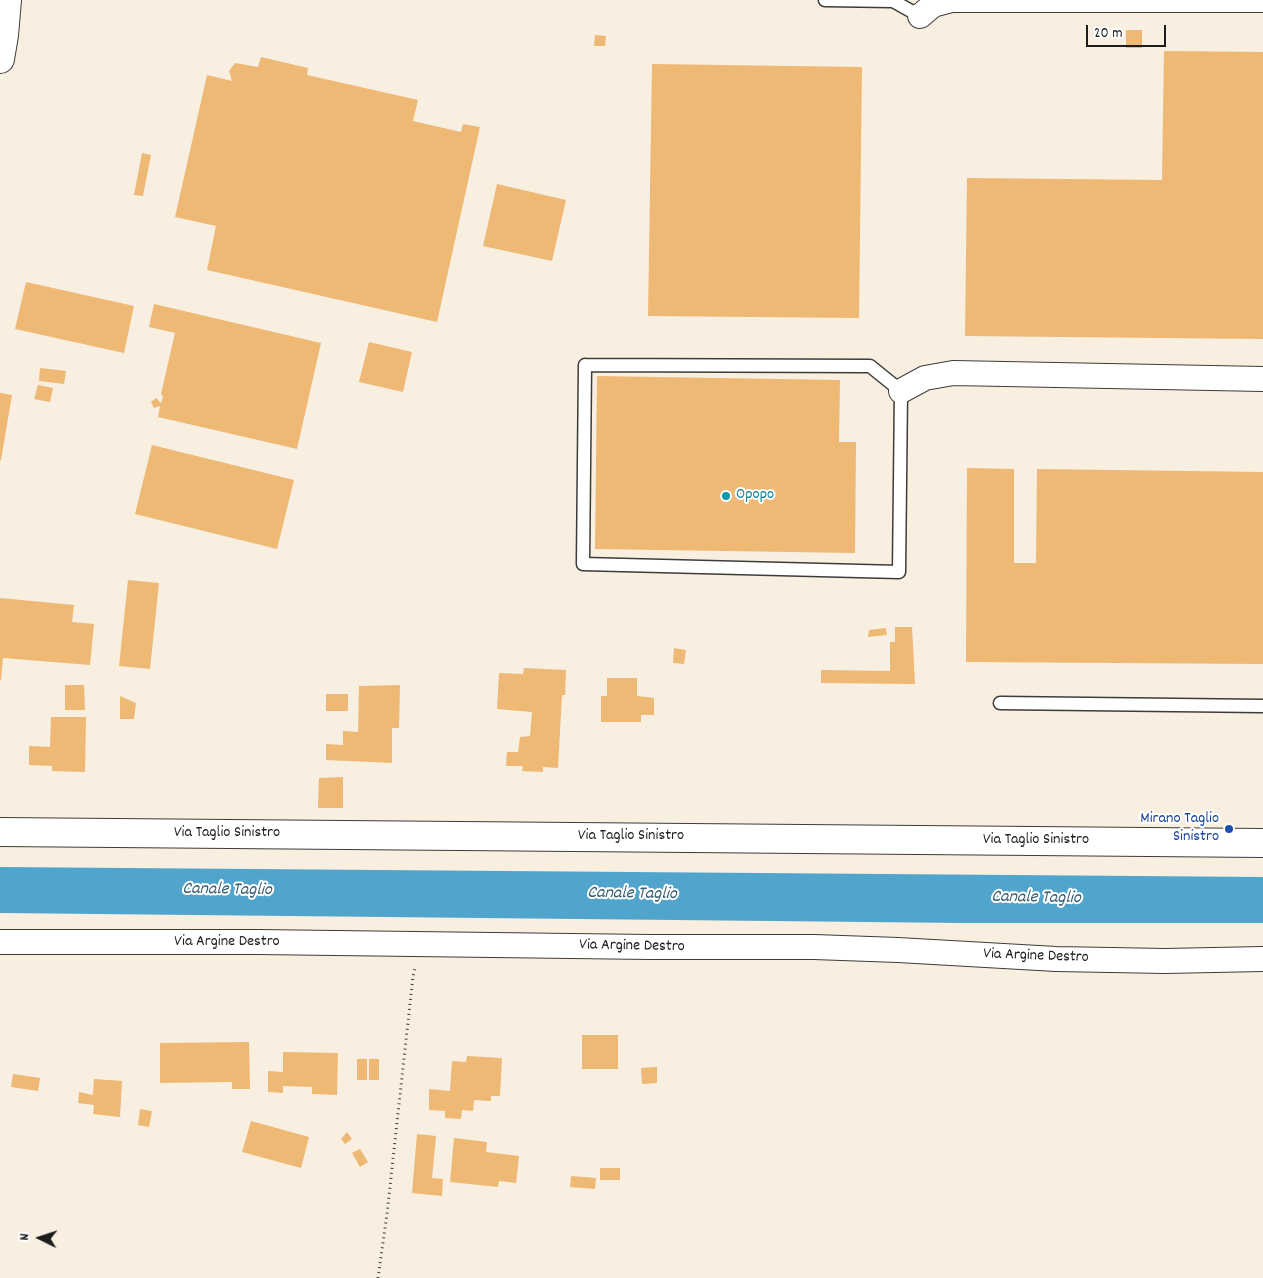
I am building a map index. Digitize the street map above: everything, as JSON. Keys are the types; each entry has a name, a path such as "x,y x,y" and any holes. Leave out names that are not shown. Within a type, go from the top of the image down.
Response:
{"main road":[{"path":"0,58 4,35 6,0"},
{"name":"Via Taglio Sinistro","path":"0,832 1263,843"}],"street":[{"path":"920,16 933,5 952,0 1263,0"},
{"path":"900,391 925,378 953,373 1263,379"},
{"name":"Via Argine Destro","path":"0,942 814,947 1056,959 1165,961 1263,959"}],"lane":[{"path":"825,0 893,1 920,16"},
{"path":"585,365 870,366 900,391 899,572 583,564 585,365"},
{"path":"1000,703 1263,706"}],"path":[{"path":"378,1278 387,1214 412,976 422,945"}],"water":[{"name":"Canale Taglio","path":"0,867 1263,877 1263,923 963,923 0,913"}],"building":[{"path":"1126,30 1142,30 1142,48 1126,48"},
{"path":"595,35 606,36 605,46 594,46"},
{"path":"1164,51 1263,52 1263,339 965,336 967,178 1162,180"},
{"path":"261,57 308,68 307,75 418,100 413,121 461,132 463,124 480,127 437,322 207,270 216,226 175,217 207,75 232,81 229,71 235,63 258,67"},
{"path":"652,64 862,67 859,318 648,316"},
{"path":"142,153 151,155 143,196 134,195"},
{"path":"497,184 566,200 552,261 483,246"},
{"path":"26,282 134,306 124,353 15,329"},
{"path":"154,304 321,343 297,449 158,417 160,406 154,408 151,402 156,398 161,403 163,396 161,394 175,333 149,327"},
{"path":"369,342 412,352 403,392 359,382"},
{"path":"40,368 66,371 64,384 39,381"},
{"name":"Opopo","path":"597,376 840,380 839,442 856,442 855,553 595,549"},
{"path":"38,385 53,388 50,402 34,399"},
{"path":"0,393 12,395 1,460 0,460"},
{"path":"152,445 294,480 277,549 135,514"},
{"path":"967,468 1014,469 1014,563 1036,563 1037,469 1263,472 1263,664 966,662"},
{"path":"128,580 159,583 150,669 119,666"},
{"path":"0,598 74,605 72,622 94,624 90,665 3,658 0,680"},
{"path":"895,627 912,627 915,684 821,683 821,670 890,671 890,642 895,642"},
{"path":"886,628 887,635 868,637 869,630"},
{"path":"674,648 686,650 684,664 673,663"},
{"path":"524,668 566,670 565,695 562,695 558,768 543,767 543,772 522,771 523,766 506,766 507,752 518,752 520,737 530,736 532,712 497,709 499,673 523,674"},
{"path":"607,678 637,678 637,696 654,698 654,715 641,715 641,722 601,722 601,696 607,696"},
{"path":"65,685 84,685 85,710 65,710"},
{"path":"400,685 399,728 392,728 392,763 326,760 326,744 343,745 343,731 358,732 359,686"},
{"path":"326,694 348,694 348,711 326,711"},
{"path":"120,696 136,703 134,719 120,719"},
{"path":"51,717 86,717 85,772 52,771 52,766 29,765 29,746 50,747"},
{"path":"343,777 343,808 318,808 319,778"},
{"path":"582,1035 618,1035 618,1069 582,1069"},
{"path":"249,1042 250,1089 232,1089 232,1082 160,1083 160,1043"},
{"path":"283,1052 338,1053 337,1095 312,1094 312,1087 283,1086 283,1093 268,1092 268,1071 283,1072"},
{"path":"467,1056 502,1058 500,1096 491,1096 491,1101 474,1100 473,1111 462,1110 461,1119 445,1118 445,1111 429,1110 429,1089 450,1091 452,1061 466,1062"},
{"path":"357,1059 367,1059 367,1080 357,1080"},
{"path":"369,1059 379,1059 379,1080 369,1080"},
{"path":"657,1067 657,1083 642,1084 641,1068"},
{"path":"13,1074 40,1078 38,1091 11,1087"},
{"path":"94,1079 122,1081 120,1117 93,1114 94,1105 78,1103 79,1092 93,1095"},
{"path":"140,1109 152,1111 149,1127 138,1125"},
{"path":"251,1121 309,1137 301,1168 242,1152"},
{"path":"347,1132 352,1139 345,1144 341,1139"},
{"path":"417,1134 436,1136 432,1178 443,1179 442,1196 412,1193"},
{"path":"454,1138 487,1142 486,1152 519,1156 516,1183 499,1181 498,1187 450,1182"},
{"path":"360,1149 368,1162 360,1167 352,1153"},
{"path":"600,1168 620,1168 620,1180 600,1180"},
{"path":"571,1176 596,1178 595,1189 570,1187"}],"place":[{"name":"Opopo","path":"726,496"},
{"name":"Mirano Taglio Sinistro","path":"1229,829"}]}
